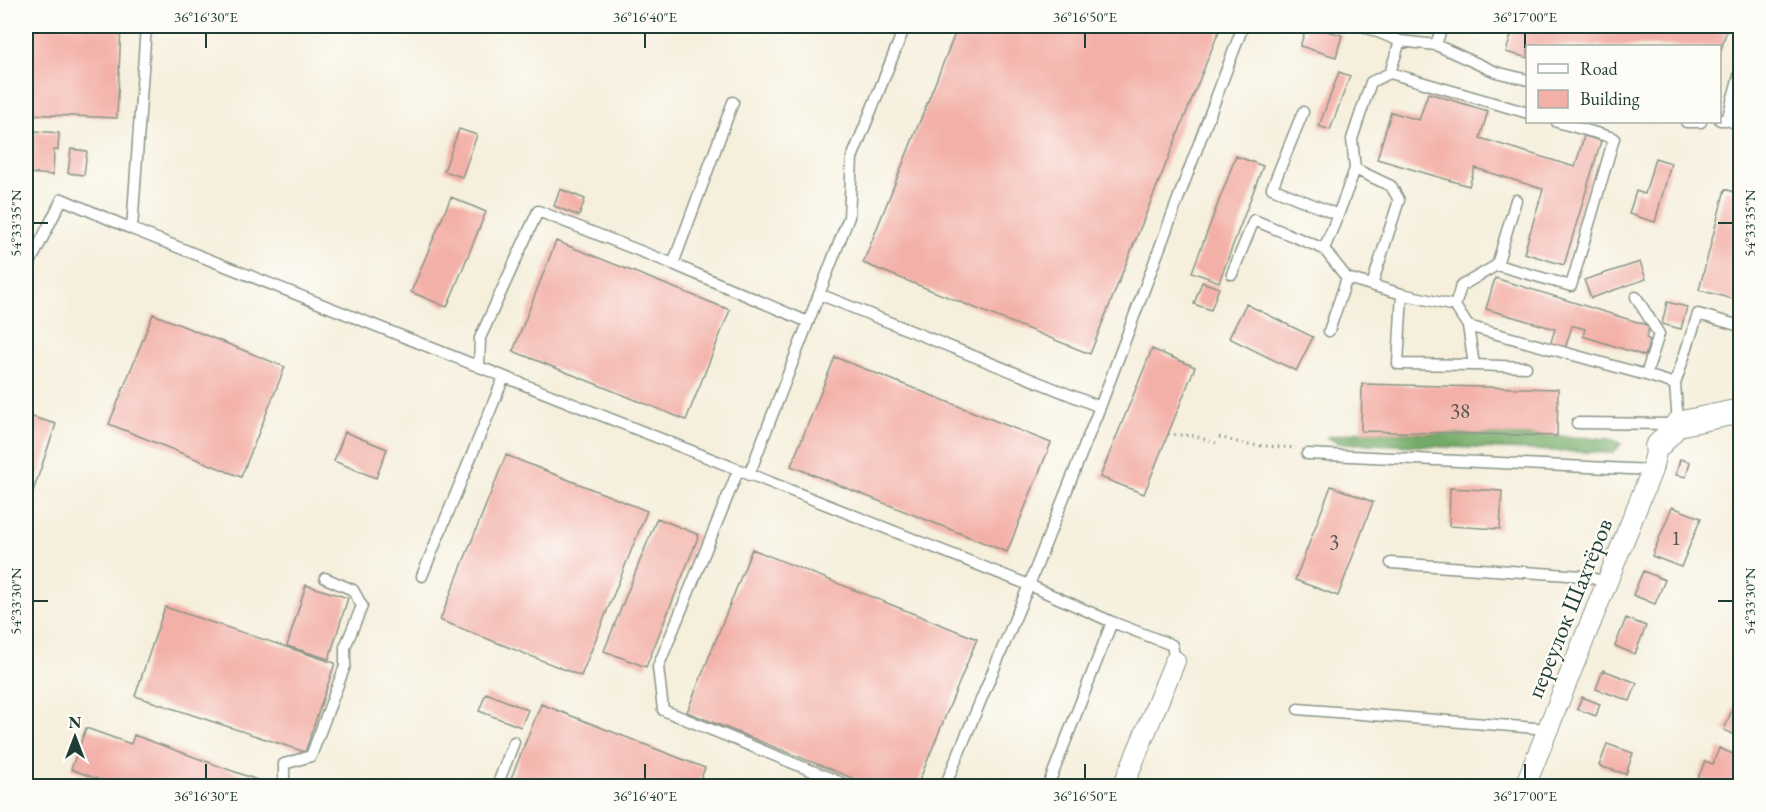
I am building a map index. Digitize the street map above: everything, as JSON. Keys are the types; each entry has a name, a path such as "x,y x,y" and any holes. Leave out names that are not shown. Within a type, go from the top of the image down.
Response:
{"street":[{"path":"1654,458 1678,424 1740,411"},
{"name":"переулок Шахтёров","path":"1525,786 1654,458"},
{"path":"1123,786 1175,661"}],"lane":[{"path":"132,229 146,26"},
{"path":"849,786 663,710 658,667 808,322 849,217 852,158 904,26"},
{"path":"945,786 1029,585 1100,406 1243,26"},
{"path":"1363,26 1400,41 1436,45 1496,72 1526,80"},
{"path":"1436,45 1442,26"},
{"path":"1390,73 1400,41"},
{"path":"1740,72 1723,120 1740,125"},
{"path":"1324,249 1355,169 1352,139 1371,82 1390,73 1526,113"},
{"path":"673,264 733,102"},
{"path":"1303,112 1272,188 1338,215"},
{"path":"1497,265 1571,286 1614,138 1561,123"},
{"path":"1355,169 1391,186 1399,200 1372,285"},
{"path":"26,271 62,199 743,473 1029,585 1112,622 1172,645 1175,661"},
{"path":"1455,306 1461,286 1497,265 1516,200"},
{"path":"479,367 480,338 538,211 673,264 808,322"},
{"path":"1232,274 1254,220 1324,249 1347,278 1455,306 1468,326 1474,365"},
{"path":"1329,331 1347,278"},
{"path":"819,294 1100,406"},
{"path":"1402,294 1398,364 1526,367"},
{"path":"1636,297 1659,334 1646,375"},
{"path":"1576,423 1678,424 1675,384 1698,314 1740,326"},
{"path":"1468,326 1675,384"},
{"path":"422,576 504,377"},
{"path":"1302,451 1654,458"},
{"path":"1391,563 1583,576 1607,582"},
{"path":"284,786 284,764 311,756 345,666 345,647 362,606 353,590 325,578"},
{"path":"1048,786 1112,622"},
{"path":"1298,709 1548,729"},
{"path":"497,786 514,742"},
{"path":"26,784 33,786"}],"path":[{"path":"1168,434 1195,436 1216,443"},
{"path":"1219,437 1248,446 1302,451"}],"green space":[{"path":"1361,431 1557,436 1611,439 1621,444 1613,453 1338,443 1327,437"}],"building":[{"path":"26,26 121,26 117,118 26,114"},
{"path":"958,26 1221,26 1090,354 863,263"},
{"path":"1307,26 1342,35 1336,57 1300,46"},
{"path":"1514,26 1728,26 1721,50 1721,45 1526,45 1526,57 1506,52"},
{"path":"1339,72 1350,76 1330,130 1319,126"},
{"path":"1428,93 1488,111 1480,138 1575,167 1584,136 1601,141 1564,265 1524,253 1543,189 1475,168 1469,186 1377,159 1391,112 1419,120"},
{"path":"459,129 477,135 462,177 444,171"},
{"path":"35,131 59,133 58,150 54,150 53,175 26,173 26,148 34,148"},
{"path":"71,149 87,151 84,175 68,173"},
{"path":"1236,156 1263,166 1219,282 1192,272"},
{"path":"1655,158 1671,163 1655,222 1629,214 1636,191 1645,194"},
{"path":"560,189 585,199 579,216 554,206"},
{"path":"1725,189 1740,194 1740,301 1699,290"},
{"path":"451,197 486,212 447,307 411,292"},
{"path":"556,241 730,310 686,420 513,351"},
{"path":"1640,262 1646,279 1591,298 1584,280"},
{"path":"1495,278 1650,326 1646,338 1650,340 1645,356 1583,336 1585,329 1574,326 1572,326 1565,349 1550,345 1555,329 1486,309"},
{"path":"1202,282 1219,288 1211,310 1194,304"},
{"path":"1667,302 1687,307 1681,329 1662,324"},
{"path":"1246,304 1313,337 1296,371 1229,338"},
{"path":"153,314 285,367 241,477 109,424"},
{"path":"1152,349 1195,367 1144,494 1100,477"},
{"path":"835,357 1051,443 1007,552 791,466"},
{"path":"1362,384 1558,389 1557,436 1361,431"},
{"path":"26,415 56,424 26,512"},
{"path":"345,432 387,449 376,478 334,461"},
{"path":"506,455 647,511 581,676 440,620"},
{"path":"1680,459 1690,462 1686,477 1676,475"},
{"path":"1331,486 1373,502 1338,596 1295,580"},
{"path":"1450,488 1502,491 1500,529 1449,526"},
{"path":"1672,507 1701,518 1681,567 1652,556"},
{"path":"657,518 699,535 646,667 604,651"},
{"path":"752,549 977,639 917,786 872,786 687,712"},
{"path":"1643,571 1665,580 1655,604 1633,595"},
{"path":"306,585 348,598 329,659 287,646"},
{"path":"165,607 335,663 305,752 135,696"},
{"path":"1626,618 1646,626 1635,654 1615,646"},
{"path":"1603,670 1637,683 1630,701 1596,689"},
{"path":"486,693 528,710 521,727 479,711"},
{"path":"1582,697 1600,704 1596,716 1577,709"},
{"path":"541,704 705,768 698,786 508,786"},
{"path":"1733,707 1740,710 1740,737 1724,730"},
{"path":"86,728 131,744 134,735 268,784 267,786 115,786 71,769"},
{"path":"1607,744 1633,753 1626,774 1599,766"},
{"path":"1719,748 1740,757 1731,786 1718,786 1698,778 1705,761 1713,764"}]}
